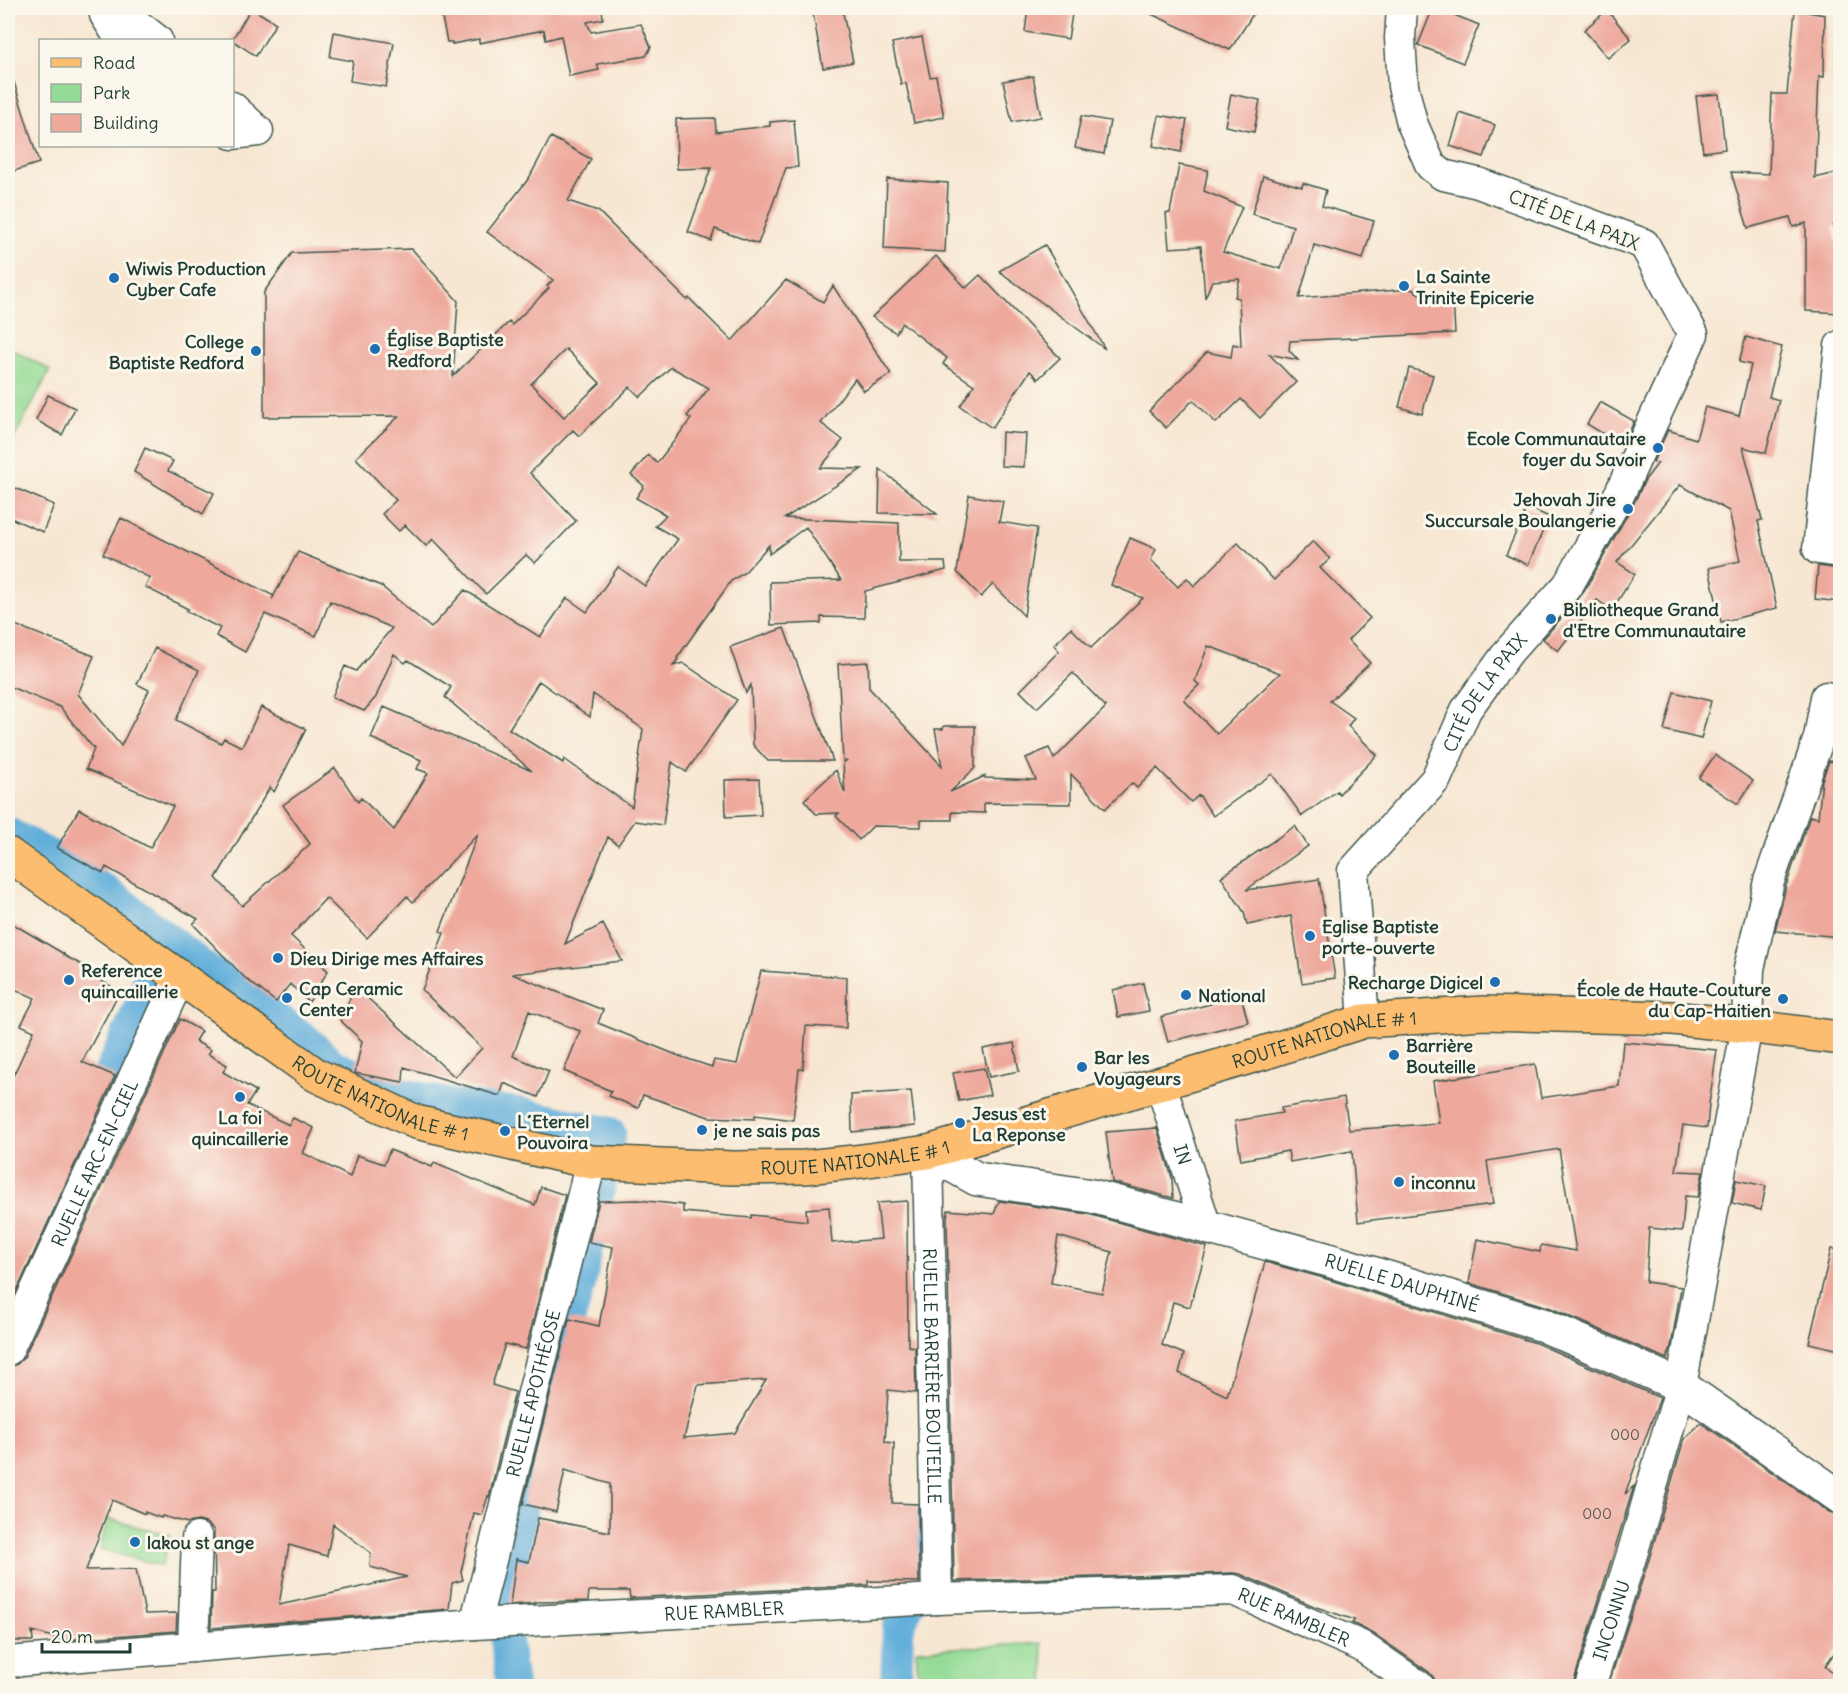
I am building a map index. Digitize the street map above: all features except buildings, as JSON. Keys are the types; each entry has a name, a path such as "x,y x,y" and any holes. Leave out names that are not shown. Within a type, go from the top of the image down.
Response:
{"main road":[{"name":"ROUTE NATIONALE # 1","path":"8,854 316,1075 416,1122 591,1162 733,1168 805,1167 928,1152 1364,1021 1484,1013 1673,1018 1840,1038"}],"street":[{"name":"CITÉ DE LA PAIX","path":"1364,1021 1353,871 1436,779 1466,710 1509,651 1568,585 1620,493 1693,334 1644,244 1478,183 1443,175 1431,166 1412,123 1403,86 1400,38 1402,8"},
{"path":"111,11 121,39"},
{"path":"111,11 154,39"},
{"path":"234,109 258,131 234,134"},
{"path":"1840,346 1818,549 1840,552"},
{"name":"INCONNU","path":"1590,1686 1633,1551 1681,1386 1747,1026 1749,969 1769,881 1819,738 1826,697"},
{"name":"RUELLE ARC-EN-CIEL","path":"8,1350 180,977"},
{"name":"IN","path":"1160,1082 1206,1227"},
{"name":"RUELLE DAUPHINÉ","path":"928,1152 977,1179 1092,1196 1325,1259 1543,1325 1681,1386 1840,1497"},
{"name":"RUELLE BARRIÈRE BOUTEILLE","path":"928,1152 938,1599"},
{"name":"RUELLE APOTHÉOSE","path":"475,1624 591,1162"},
{"path":"193,1647 197,1538"},
{"name":"RUE RAMBLER","path":"8,1662 475,1624 938,1599 1233,1590 1360,1646 1419,1686"}],"green space":[{"path":"8,347 50,370 8,450"},
{"name":"lakou st ange","path":"108,1519 170,1535 162,1566 100,1549"},
{"path":"1042,1643 1045,1686 919,1686 916,1650"}],"waterway":[{"path":"8,833 53,857 109,893 209,971 303,1037 334,1066 399,1093 452,1105 518,1113 610,1133 580,1284 532,1442 521,1518 506,1583 507,1647 512,1686"},
{"path":"92,1112 145,995 157,934"},
{"path":"896,1686 898,1629 921,1574 922,1525"}],"place":[{"name":"Wiwis Production Cyber Cafe","path":"114,278"},
{"name":"La Sainte Trinite Epicerie","path":"1404,286"},
{"name":"Église Baptiste Redford","path":"375,349"},
{"name":"College Baptiste Redford","path":"256,351"},
{"name":"Ecole Communautaire foyer du Savoir","path":"1658,448"},
{"name":"Jehovah Jire Succursale Boulangerie","path":"1628,509"},
{"name":"Bibliotheque Grand d'Etre Communautaire","path":"1551,619"},
{"name":"Eglise Baptiste porte-ouverte","path":"1310,936"},
{"name":"Dieu Dirige mes Affaires","path":"278,958"},
{"name":"Reference quincaillerie","path":"69,980"},
{"name":"Recharge Digicel","path":"1495,982"},
{"name":"National","path":"1186,995"},
{"name":"Cap Ceramic Center","path":"287,998"},
{"name":"École de Haute-Couture du Cap-Haitien","path":"1783,999"},
{"name":"Barrière Bouteille","path":"1394,1055"},
{"name":"Bar les Voyageurs","path":"1082,1067"},
{"name":"La foi quincaillerie","path":"240,1097"},
{"name":"Jesus est La Reponse","path":"960,1123"},
{"name":"je ne sais pas","path":"702,1130"},
{"name":"L´Eternel Pouvoira","path":"505,1131"},
{"name":"inconnu","path":"1399,1182"},
{"name":"lakou st ange","path":"135,1542"}]}
